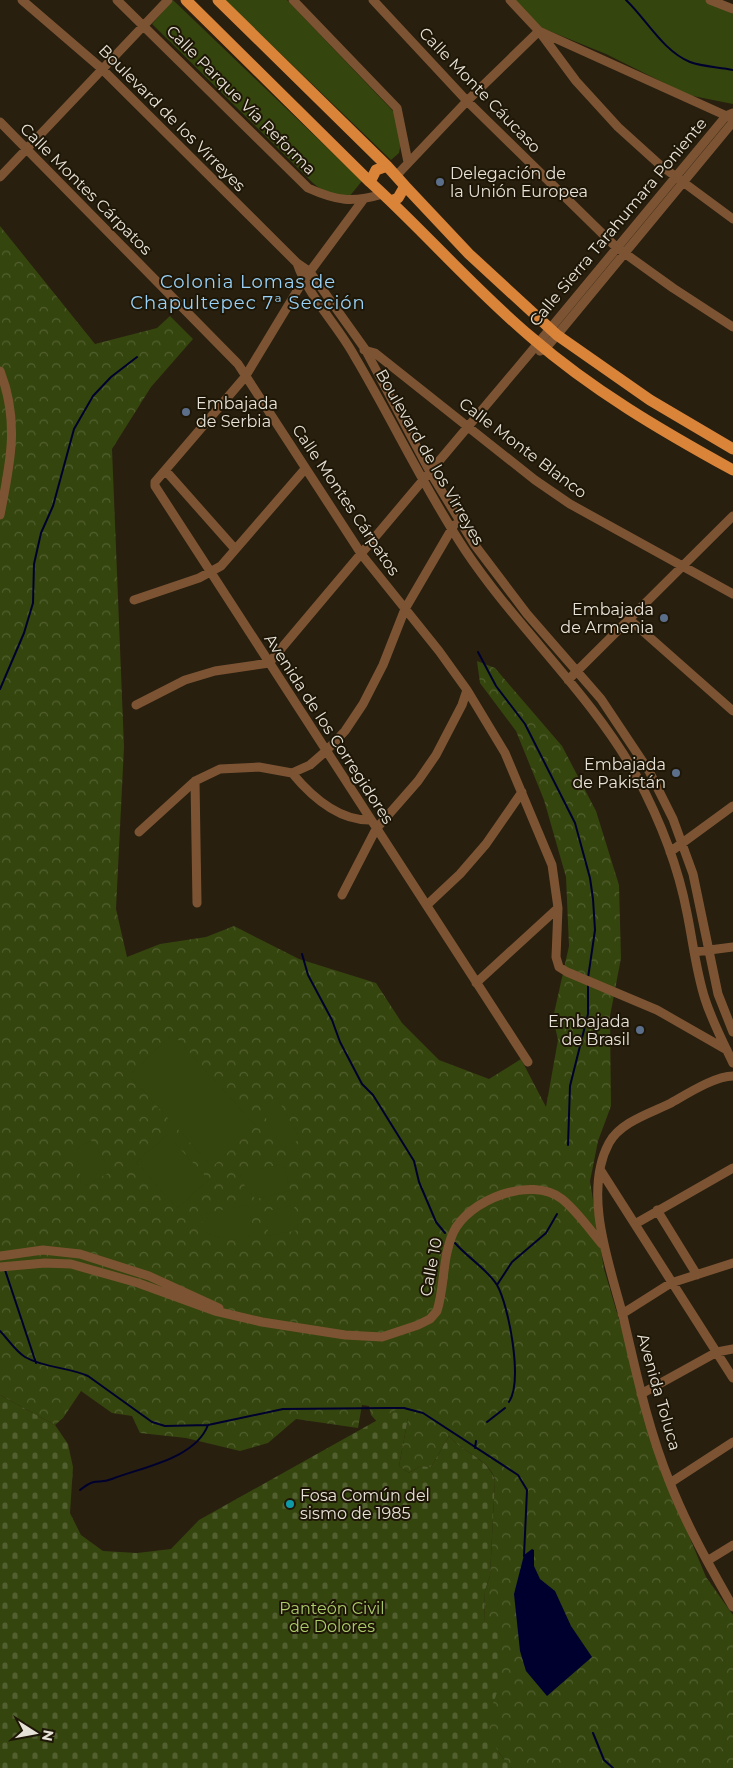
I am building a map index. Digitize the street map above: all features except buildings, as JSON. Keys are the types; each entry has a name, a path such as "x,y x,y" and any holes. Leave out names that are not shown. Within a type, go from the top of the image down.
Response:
{"main road":[{"path":"186,0 387,198 456,270 541,346 638,416 733,470"},
{"path":"218,0 387,166 469,254 554,331 650,400 733,449"},
{"path":"370,182 376,170 387,166"},
{"path":"387,198 398,198 405,186"}],"street":[{"name":"Boulevard de los Virreyes","path":"22,0 101,68 297,263 310,272 365,349 430,472 474,544 527,614 577,670 634,746 661,792 693,874 718,994 733,1032"},
{"name":"Calle Parque Vía Reforma","path":"117,0 308,188 331,199 363,200 387,198"},
{"path":"0,177 101,68 168,0"},
{"path":"293,0 397,108 408,162"},
{"name":"Calle Monte Cáucaso","path":"373,0 467,101 616,247 733,327"},
{"path":"510,0 539,31 576,81 618,127 674,176 733,219"},
{"path":"710,0 733,9"},
{"path":"396,176 467,101 539,31"},
{"path":"539,31 731,118"},
{"name":"Calle Sierra Tarahumara Poniente","path":"554,331 616,247 674,176 731,118"},
{"name":"Calle Sierra Tarahumara Poniente","path":"269,664 362,555 467,426 530,354 541,346 625,254 684,183 731,118"},
{"name":"Calle Montes Cárpatos","path":"0,122 238,364 362,555 439,651 467,690 506,753 552,865 558,908 556,957 559,967 687,1026 727,1050"},
{"path":"236,550 165,470 245,377 303,281 363,200"},
{"name":"Boulevard de los Virreyes","path":"297,263 303,281 354,355 423,481 452,528 518,621 568,680 623,754 652,807 670,852 687,912 694,952 706,1001 733,1063"},
{"path":"354,355 365,349"},
{"name":"Calle Monte Blanco","path":"365,349 375,353 535,480 570,504 733,594"},
{"path":"0,371 12,414 12,440 0,515"},
{"path":"134,600 212,573 236,550 305,469"},
{"name":"Avenida de los Corregidores","path":"165,470 155,482 158,490 528,1062"},
{"path":"568,680 733,516"},
{"path":"292,773 310,765 326,751 344,731 363,704 383,665 404,609 458,519"},
{"path":"629,619 733,711"},
{"path":"136,705 185,680 215,671 269,664"},
{"path":"342,895 376,829 418,780 436,755 462,706 467,690"},
{"path":"139,832 195,781 220,769 243,766 260,766 292,773 319,800 346,816 360,820 371,820"},
{"path":"195,781 198,903"},
{"path":"427,904 460,874 486,844 522,792"},
{"path":"670,852 733,806"},
{"path":"476,984 558,908"},
{"path":"694,952 733,947"},
{"name":"Avenida Toluca","path":"733,1076 724,1077 696,1090 616,1132 609,1144 600,1171 598,1207 602,1244 622,1314 641,1394 670,1483 706,1562 733,1607"},
{"path":"634,1224 733,1168"},
{"path":"600,1171 733,1378"},
{"name":"Calle 10","path":"4,1267 45,1263 72,1264 138,1283 215,1311 272,1324 372,1337 382,1336 418,1325 430,1319 437,1311 447,1247 454,1231 475,1206 492,1197 524,1190 550,1192 561,1198 602,1244"},
{"path":"657,1210 697,1275"},
{"name":"Calle 10","path":"2,1256 43,1250 80,1254 148,1276 233,1314"},
{"path":"622,1314 671,1283 733,1263"},
{"path":"641,1394 717,1352 733,1349"},
{"path":"670,1483 733,1442"},
{"path":"706,1562 733,1545"}],"green space":[{"path":"173,0 362,181 349,197 325,193 313,183 152,24"},
{"path":"225,0 287,0 394,112 401,143 399,153 391,160"},
{"path":"512,0 705,0 733,14 733,104 688,95 606,54 537,26"},
{"path":"0,226 95,344 157,328 170,316 193,339 151,387 112,449 124,747 116,909 127,957 160,944 206,937 234,926 299,959 376,983 402,1023 439,1060 489,1079 521,1059 546,1107 558,1040 553,1018 569,946 566,877 544,800 516,731 480,683 477,661 495,668 562,746 596,811 619,885 621,958 610,1016 611,1106 598,1141 590,1181 604,1269 668,1485 706,1577 733,1615 733,1768 512,1768 509,1766 481,1728 485,1590 490,1576 495,1479 481,1460 461,1447 449,1436 431,1467 420,1466 409,1473 399,1466 408,1418 379,1424 371,1415 369,1406 362,1405 358,1428 296,1419 268,1443 240,1451 186,1438 140,1433 132,1416 112,1413 81,1391 63,1418 55,1425 0,1395"},
{"path":"173,1034 256,1126 212,1167 129,1075"},
{"path":"277,1098 300,1139 283,1149 260,1107"},
{"path":"167,1135 209,1180 177,1208 136,1162"},
{"path":"91,1140 112,1171 85,1186 81,1182 76,1149"},
{"path":"284,1163 290,1191 256,1199 246,1190 241,1174"},
{"path":"248,1205 254,1235 231,1240 204,1233 201,1214"},
{"path":"294,1205 298,1230 269,1236 264,1212"},
{"name":"Panteón Civil de Dolores","path":"0,1395 55,1425 68,1444 73,1467 70,1513 81,1535 103,1551 137,1553 171,1549 199,1520 399,1408 408,1418 399,1466 409,1473 420,1466 431,1467 449,1436 461,1447 481,1460 495,1480 490,1576 485,1590 484,1622 499,1624 499,1663 497,1694 490,1713 489,1729 497,1750 512,1768 0,1768"}],"shaded area":[{"path":"532,1549 534,1550 534,1566 540,1579 555,1591 571,1626 592,1657 547,1696 526,1671 520,1651 514,1594 524,1555"}],"waterway":[{"path":"626,0 663,43 680,57 695,64 733,70"},
{"path":"0,689 24,633 33,603 34,564 41,533 53,506 74,429 93,396 111,377 137,357"},
{"path":"478,652 496,686 525,724 575,823 590,878 593,899 595,930 588,978"},
{"path":"302,954 308,975 332,1020 340,1042 362,1084 373,1095 414,1161 419,1182 436,1222 445,1233"},
{"path":"568,1145 570,1086 588,1014 588,985"},
{"path":"497,1285 512,1262 546,1233 557,1214"},
{"path":"455,1243 493,1279 502,1295 510,1326 515,1361 513,1392 509,1402"},
{"path":"5,1270 36,1363"},
{"path":"0,1331 25,1357 32,1361 88,1376 152,1422 165,1426 208,1425 283,1409 404,1408 423,1413 518,1475 527,1490 524,1556"},
{"path":"487,1422 505,1408"},
{"path":"80,1490 90,1483 107,1481 152,1466 180,1454 201,1437 208,1425"},
{"path":"475,1448 476,1441"},
{"path":"593,1733 604,1760 613,1768"}],"place":[{"name":"Delegación de la Unión Europea","path":"440,182"},
{"name":"Embajada de Serbia","path":"186,412"},
{"name":"Embajada de Armenia","path":"664,618"},
{"name":"Embajada de Pakistán","path":"676,773"},
{"name":"Embajada de Brasil","path":"640,1030"},
{"name":"Fosa Común del sismo de 1985","path":"290,1504"}],"district":[{"name":"Colonia Lomas de Chapultepec 7ª Sección","path":"248,292"}]}
